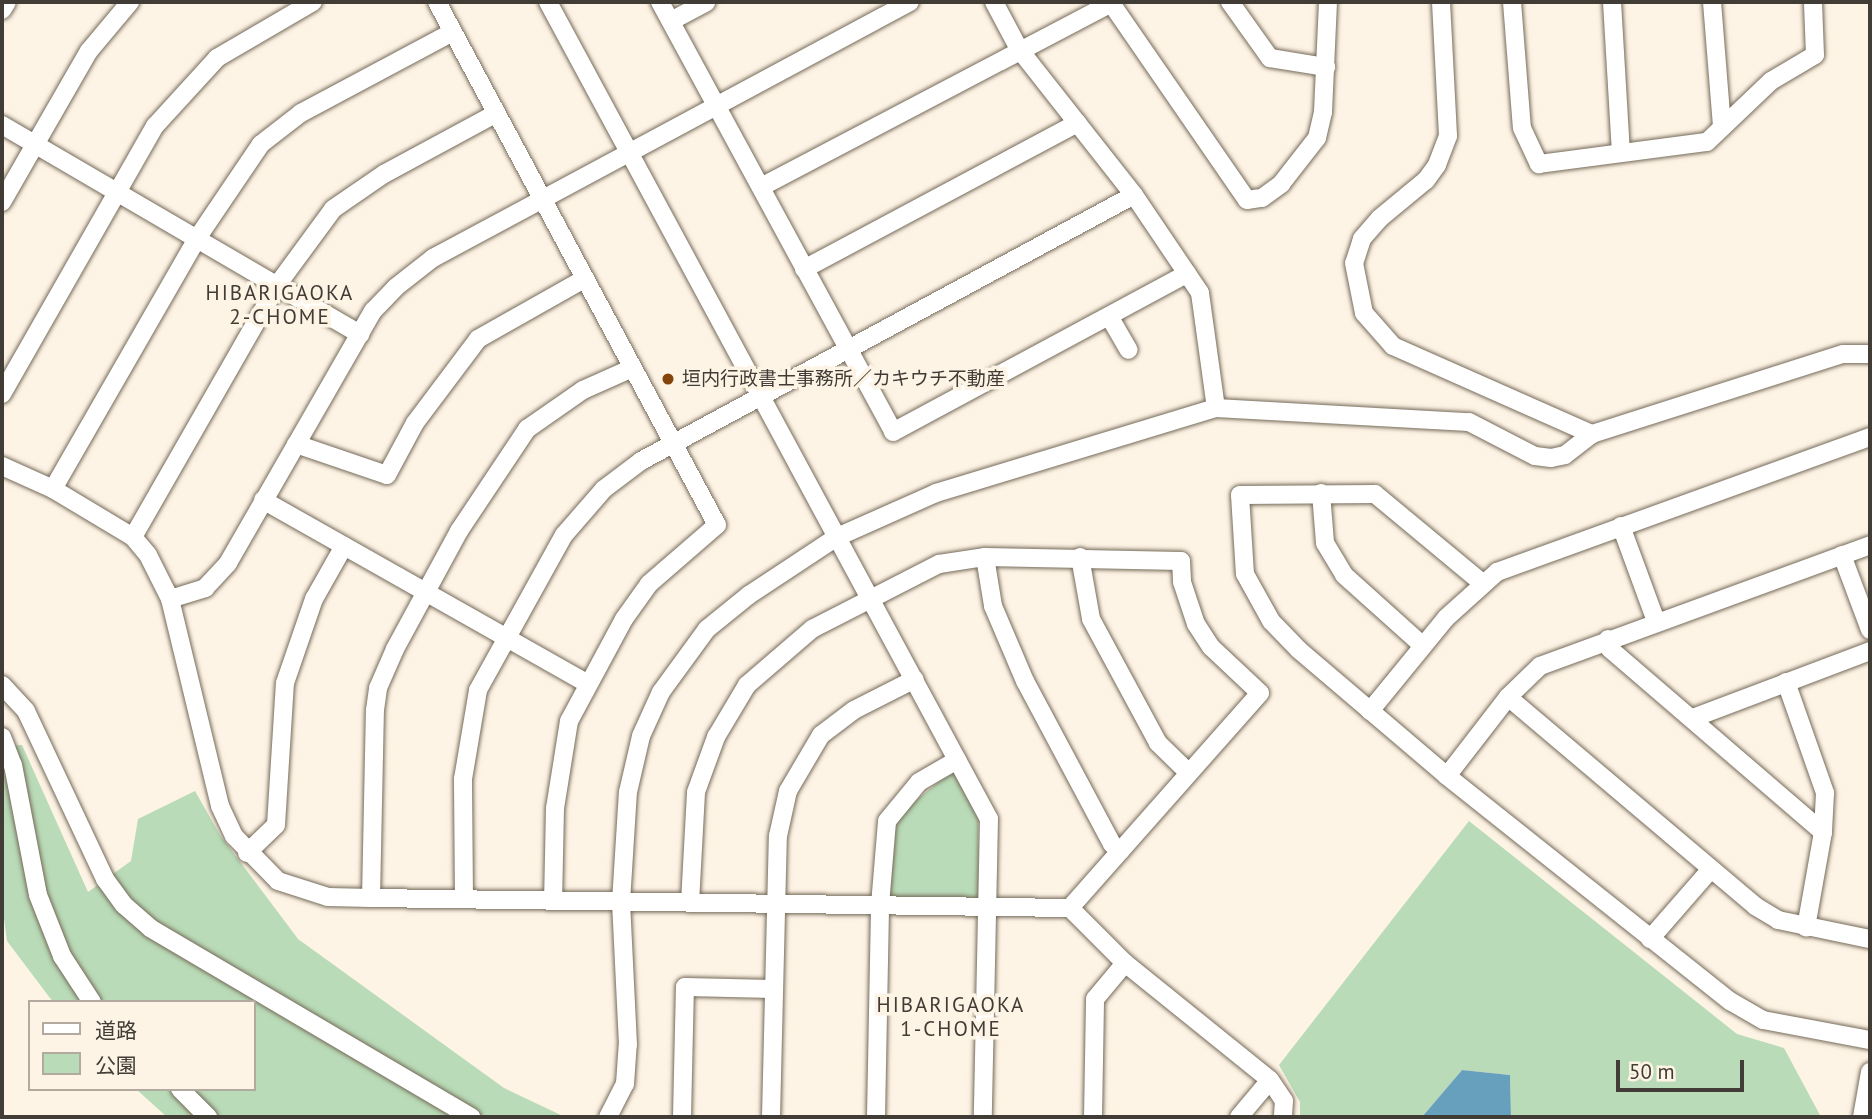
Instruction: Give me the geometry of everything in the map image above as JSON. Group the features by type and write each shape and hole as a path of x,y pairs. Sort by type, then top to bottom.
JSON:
{"street":[{"path":"2,10 6,2"},
{"path":"2,202 89,51 130,2"},
{"path":"2,394 155,126 217,58 313,2"},
{"path":"437,2 631,369 675,443 717,525 649,584 587,683 569,721 559,763 553,901"},
{"path":"548,2 989,819 983,1117"},
{"path":"660,2 893,432 1187,274"},
{"path":"671,21 706,2"},
{"path":"170,599 205,588 217,577 360,334 396,287 433,258 910,2"},
{"path":"994,2 1019,49 1134,195 1200,293 1216,408"},
{"path":"761,187 1112,2 1247,200 1262,198 1281,184 1317,138 1326,66 1328,2"},
{"path":"1230,2 1270,58 1326,66"},
{"path":"1441,2 1448,136 1426,180 1380,218 1362,239 1354,263 1364,313 1393,346 1592,435"},
{"path":"1512,2 1522,128 1539,164 1707,142 1771,81 1815,55 1813,2"},
{"path":"1612,2 1621,153"},
{"path":"1712,2 1723,126"},
{"path":"52,489 198,237 261,144 300,113 453,32"},
{"path":"133,537 278,284 333,209 384,174 497,113"},
{"path":"804,269 1077,123"},
{"path":"2,125 360,334"},
{"path":"464,899 463,779 468,731 478,690 564,535 604,489 675,443 762,400 1134,195"},
{"path":"296,444 387,475 415,423 478,340 584,279"},
{"path":"1109,316 1129,349"},
{"path":"613,1116 625,1084 628,1045 621,902 628,792 640,736 660,692 708,629 749,595 835,538 936,493 1216,408 1469,422 1535,456 1552,458 1565,455 1592,435 1843,354 1870,354"},
{"path":"370,898 371,787 378,688 425,592 498,468 527,429 583,390 631,369"},
{"path":"1370,710 1422,645 1481,582 1528,558 1870,437"},
{"path":"2,466 52,489 133,537 170,599 220,806 247,853 278,881 301,891 370,898 1070,908 1125,963 1270,1080 1284,1101 1283,1117"},
{"path":"1321,493 1325,542 1344,575 1422,645"},
{"path":"1481,582 1423,529 1375,494 1240,495 1245,574 1271,621 1370,710 1447,776 1730,1001 1763,1020 1870,1040"},
{"path":"263,500 587,683"},
{"path":"1621,526 1656,621"},
{"path":"1447,776 1508,697 1540,666 1656,621 1870,545"},
{"path":"247,853 275,825 280,805 285,683 314,599 344,546"},
{"path":"1842,555 1870,630"},
{"path":"985,557 992,606 1025,681 1112,844 1121,851"},
{"path":"690,903 696,792 716,737 740,695 812,629 939,564 985,557 1181,561 1182,582 1196,624 1211,647 1259,693 1070,908"},
{"path":"1080,557 1091,619 1158,743 1188,773"},
{"path":"1608,639 1610,649 1822,832"},
{"path":"1693,718 1870,651"},
{"path":"771,1117 781,813 803,763 821,736 854,710 915,679"},
{"path":"1786,682 1825,793 1822,832 1806,927"},
{"path":"2,685 26,712 105,879 124,905 150,928 471,1117"},
{"path":"1508,697 1755,906 1778,920 1870,939"},
{"path":"2,737 13,765 38,895 62,956 92,1000"},
{"path":"876,1117 880,905 887,821 919,782 957,760"},
{"path":"1650,939 1711,869"},
{"path":"1093,1117 1095,999 1125,963"},
{"path":"682,1117 685,987 774,989"},
{"path":"1862,1117 1870,1072"},
{"path":"1239,1117 1270,1080"},
{"path":"182,1091 208,1117"}],"green space":[{"path":"22,745 88,892 131,861 138,819 195,791 220,835 298,939 504,1088 565,1117 167,1117 138,1091 256,1091 256,1000 51,1000 7,941 2,903 2,746"},
{"path":"949,773 958,774 978,815 979,901 890,900 886,894 892,837 902,812"},
{"path":"1469,821 1737,1034 1784,1048 1821,1117 1511,1117 1510,1075 1462,1070 1422,1117 1300,1117 1300,1102 1279,1065"}],"water":[{"path":"1462,1070 1510,1075 1511,1117 1422,1117"}],"place":[{"name":"垣内行政書士事務所／カキウチ不動産","path":"668,379"}],"district":[{"name":"HIBARIGAOKA 2-CHOME","path":"280,305"},
{"name":"HIBARIGAOKA 1-CHOME","path":"951,1017"}]}
